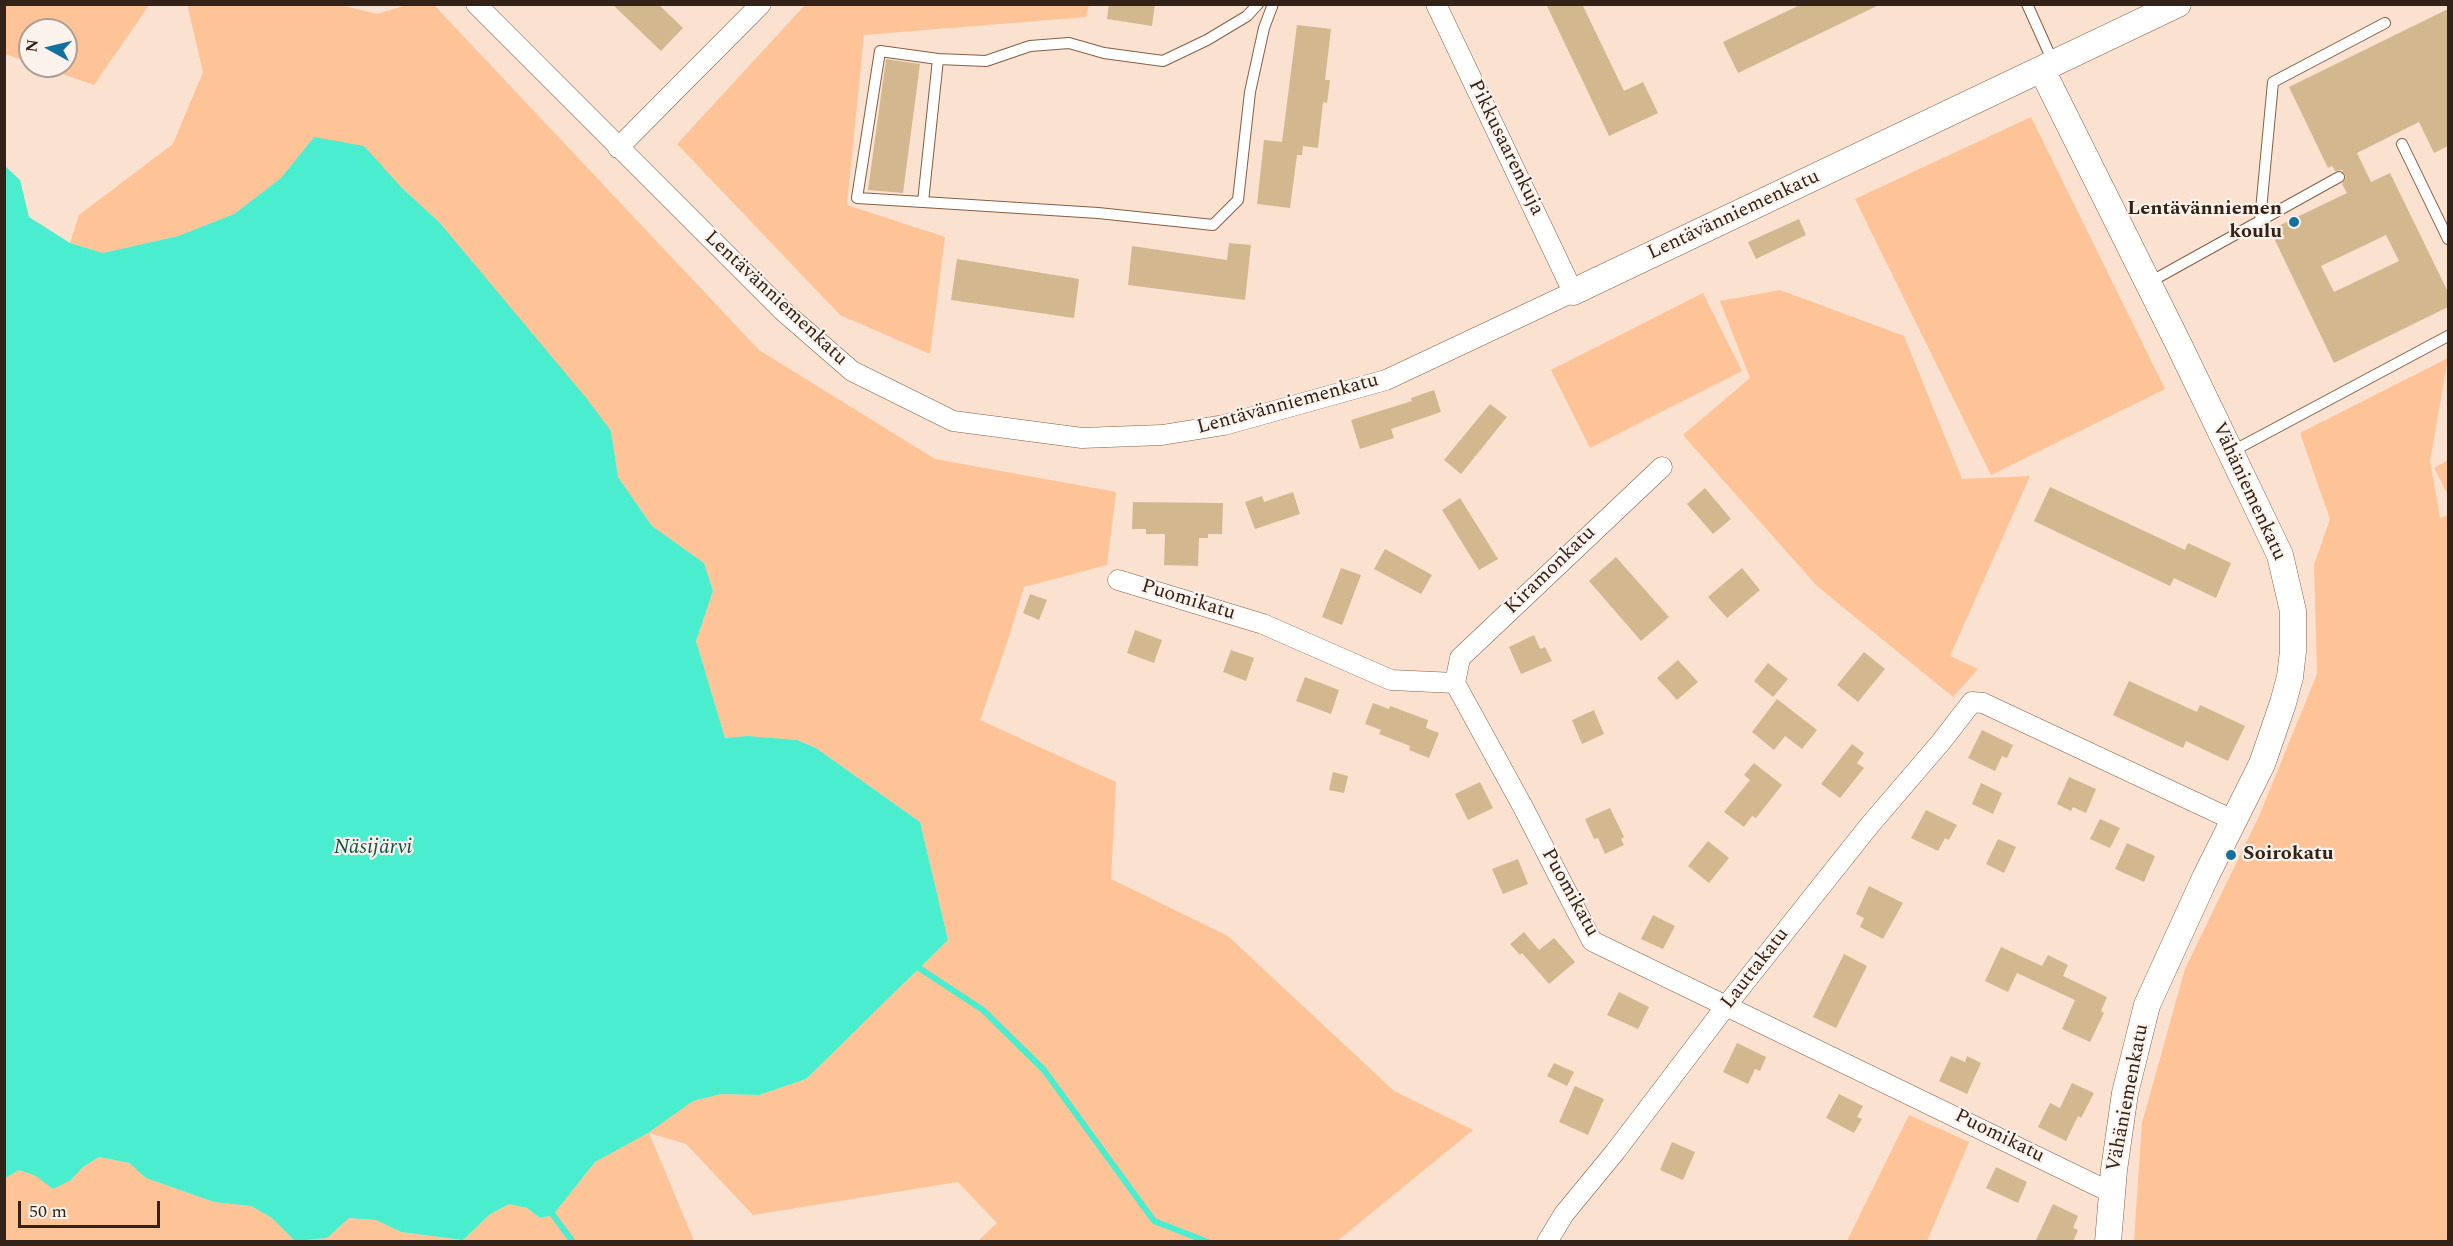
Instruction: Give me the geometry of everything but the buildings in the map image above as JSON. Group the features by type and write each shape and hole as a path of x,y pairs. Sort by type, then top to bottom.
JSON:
{"street":[{"name":"Lentävänniemenkatu","path":"476,4 783,311 852,371 953,421 1082,438 1162,435 1224,425 1386,380 2178,4"},
{"path":"618,148 761,4"},
{"name":"Pikkusaarenkuja","path":"1436,4 1573,292"},
{"name":"Vähäniemenkatu","path":"2048,67 2148,283 2280,555 2294,611 2293,651 2283,703 2262,764 2233,820 2147,1005 2125,1093 2108,1242"},
{"name":"Kiramonkatu","path":"1455,683 1460,658 1662,467"},
{"name":"Puomikatu","path":"1119,580 1263,624 1391,680 1455,683 1523,807 1592,941 2112,1193"},
{"name":"Lauttakatu","path":"1547,1242 1564,1214 1615,1152 1726,1006 1869,826 1972,702 1983,703 2233,820"}],"lane":[{"path":"1258,4 1247,16 1207,40 1163,61 1104,53 1069,43 1030,46 986,61 938,59 880,51 857,198 1098,213 1213,225 1238,200 1250,92 1264,28 1273,4"},
{"path":"2027,4 2048,67"},
{"path":"2260,221 2273,82 2385,23"},
{"path":"923,202 938,59"},
{"path":"2402,144 2448,239"},
{"path":"2148,283 2339,177"},
{"path":"2231,452 2448,336"}],"shaded area":[{"path":"5,4 149,4 94,85 74,78 78,78 78,18 18,18 18,59 5,54"},
{"path":"187,4 341,5 377,14 407,5 434,5 759,350 935,459 1116,492 1107,565 1024,587 980,720 1116,782 1111,879 1228,936 1394,1091 1473,1130 1336,1242 978,1241 997,1223 958,1182 753,1215 686,1144 649,1133 694,1241 295,1241 327,1238 349,1218 376,1220 401,1232 463,1240 489,1215 509,1204 527,1208 540,1218 553,1215 595,1162 648,1133 693,1101 721,1094 759,1095 806,1079 948,940 920,822 816,748 797,740 747,736 725,738 696,641 713,591 704,563 652,526 618,477 611,431 440,223 401,187 314,137 281,178 234,214 178,236 103,253 70,243 79,215 173,144 203,72"},
{"path":"805,5 1089,5 1086,17 864,35 847,205 945,237 930,354 840,315 677,144"},
{"path":"2031,117 2165,389 1991,475 1855,199"},
{"path":"1780,290 1904,336 1962,479 2030,476 1950,656 1978,669 1953,697 1817,586 1683,435 1750,378 1720,301"},
{"path":"1703,293 1742,371 1590,448 1551,370"},
{"path":"2448,358 2430,461 2440,518 2448,515 2448,1241 2134,1241 2142,1123 2185,969 2260,814 2317,674 2314,565 2330,519 2300,433"},
{"path":"2448,460 2448,495 2434,468"},
{"path":"1909,1115 1969,1142 1927,1241 1847,1241"},
{"path":"99,1157 129,1163 146,1178 214,1202 251,1206 272,1218 295,1241 5,1241 4,1178 19,1170 36,1176 71,1180 83,1167"}],"water":[{"name":"Näsijärvi","path":"314,137 364,146 401,187 440,223 587,399 611,431 618,477 652,526 704,563 713,591 696,641 725,738 747,736 797,740 816,748 920,822 948,940 806,1079 759,1095 721,1094 693,1101 648,1133 595,1162 553,1215 540,1218 527,1208 509,1204 489,1215 463,1240 401,1232 376,1220 349,1218 327,1238 295,1241 272,1218 251,1206 214,1202 146,1178 129,1163 99,1157 83,1167 71,1180 53,1189 36,1176 19,1170 5,1178 5,166 20,180 29,217 70,243 103,253 178,236 234,214 281,178"}],"waterway":[{"path":"919,968 983,1010 1044,1070 1154,1221 1208,1242"},
{"path":"553,1215 573,1242"}],"place":[{"name":"Lentävänniemen koulu","path":"2294,222"},
{"name":"Soirokatu","path":"2231,855"}]}
